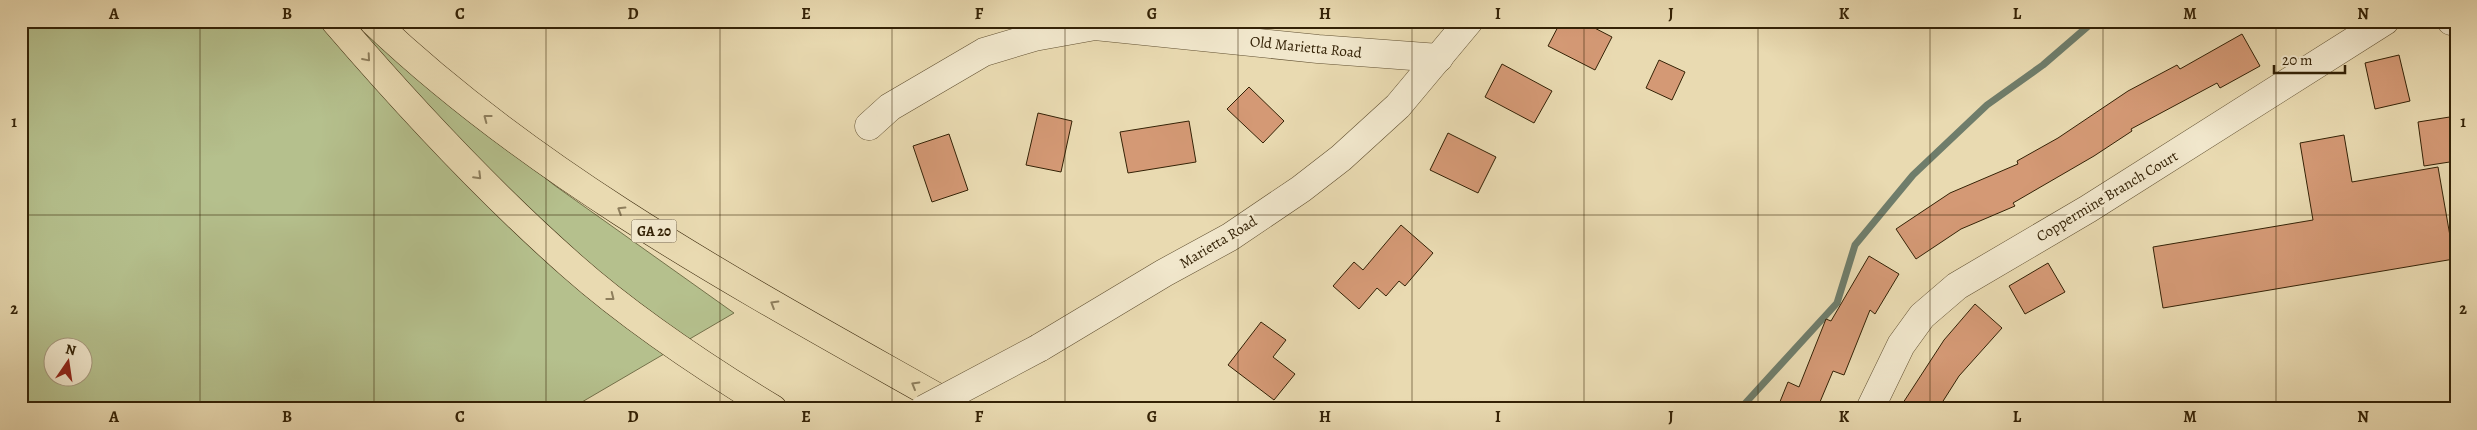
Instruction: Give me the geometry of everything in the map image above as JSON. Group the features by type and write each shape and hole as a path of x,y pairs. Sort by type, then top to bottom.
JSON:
{"highway":[{"path":"335,21 393,88 447,144 573,267 627,310 731,383 773,409"},
{"name":"GA 20","path":"374,21 476,110 602,198 804,322 958,409"}],"street":[{"name":"Marietta Road","path":"924,409 1039,348 1164,273 1230,237 1301,189 1341,158 1398,106 1469,21"},
{"name":"Coppermine Branch Court","path":"1870,409 1901,345 1922,316 1957,286 2088,209 2385,21"},
{"path":"2451,21 2456,22"},
{"name":"Old Marietta Road","path":"869,126 890,107 984,52 1034,37 1095,26 1318,49 1439,58"}],"green space":[{"path":"21,21 351,21 554,185 734,313 570,409 21,409"}],"building":[{"path":"1561,21 1581,21 1612,37 1595,70 1548,46"},
{"path":"2242,34 2260,66 2220,88 2217,83 2131,129 2132,131 2094,156 2013,203 2015,206 1961,229 1916,259 1896,229 1950,193 2018,164 2017,161 2058,138 2128,91 2177,65 2180,69"},
{"path":"2399,55 2410,101 2375,109 2365,63"},
{"path":"1659,60 1685,72 1672,100 1646,88"},
{"path":"1502,64 1552,91 1534,123 1485,97"},
{"path":"1249,87 1284,121 1263,143 1227,109"},
{"path":"1038,113 1072,121 1061,172 1026,165"},
{"path":"2456,116 2456,161 2424,166 2418,122"},
{"path":"1189,121 1196,162 1128,173 1120,132"},
{"path":"1448,133 1496,157 1478,193 1430,170"},
{"path":"949,134 968,190 932,202 913,146"},
{"path":"2344,135 2352,182 2438,167 2454,259 2163,308 2153,247 2313,220 2300,143"},
{"path":"1401,225 1433,253 1405,286 1399,281 1386,296 1377,288 1359,309 1333,286 1354,262 1363,270"},
{"path":"1869,256 1899,274 1875,314 1870,310 1844,375 1833,371 1817,409 1777,409 1788,382 1799,387 1826,319 1831,321"},
{"path":"2048,263 2065,292 2025,314 2009,286"},
{"path":"1975,304 2002,328 1959,376 1938,409 1899,409 1944,340"},
{"path":"1261,322 1286,340 1273,357 1295,374 1274,400 1228,365"}],"waterway":[{"path":"1740,409 1837,303 1855,245 1913,175 1987,105 2043,65 2094,21"}]}
